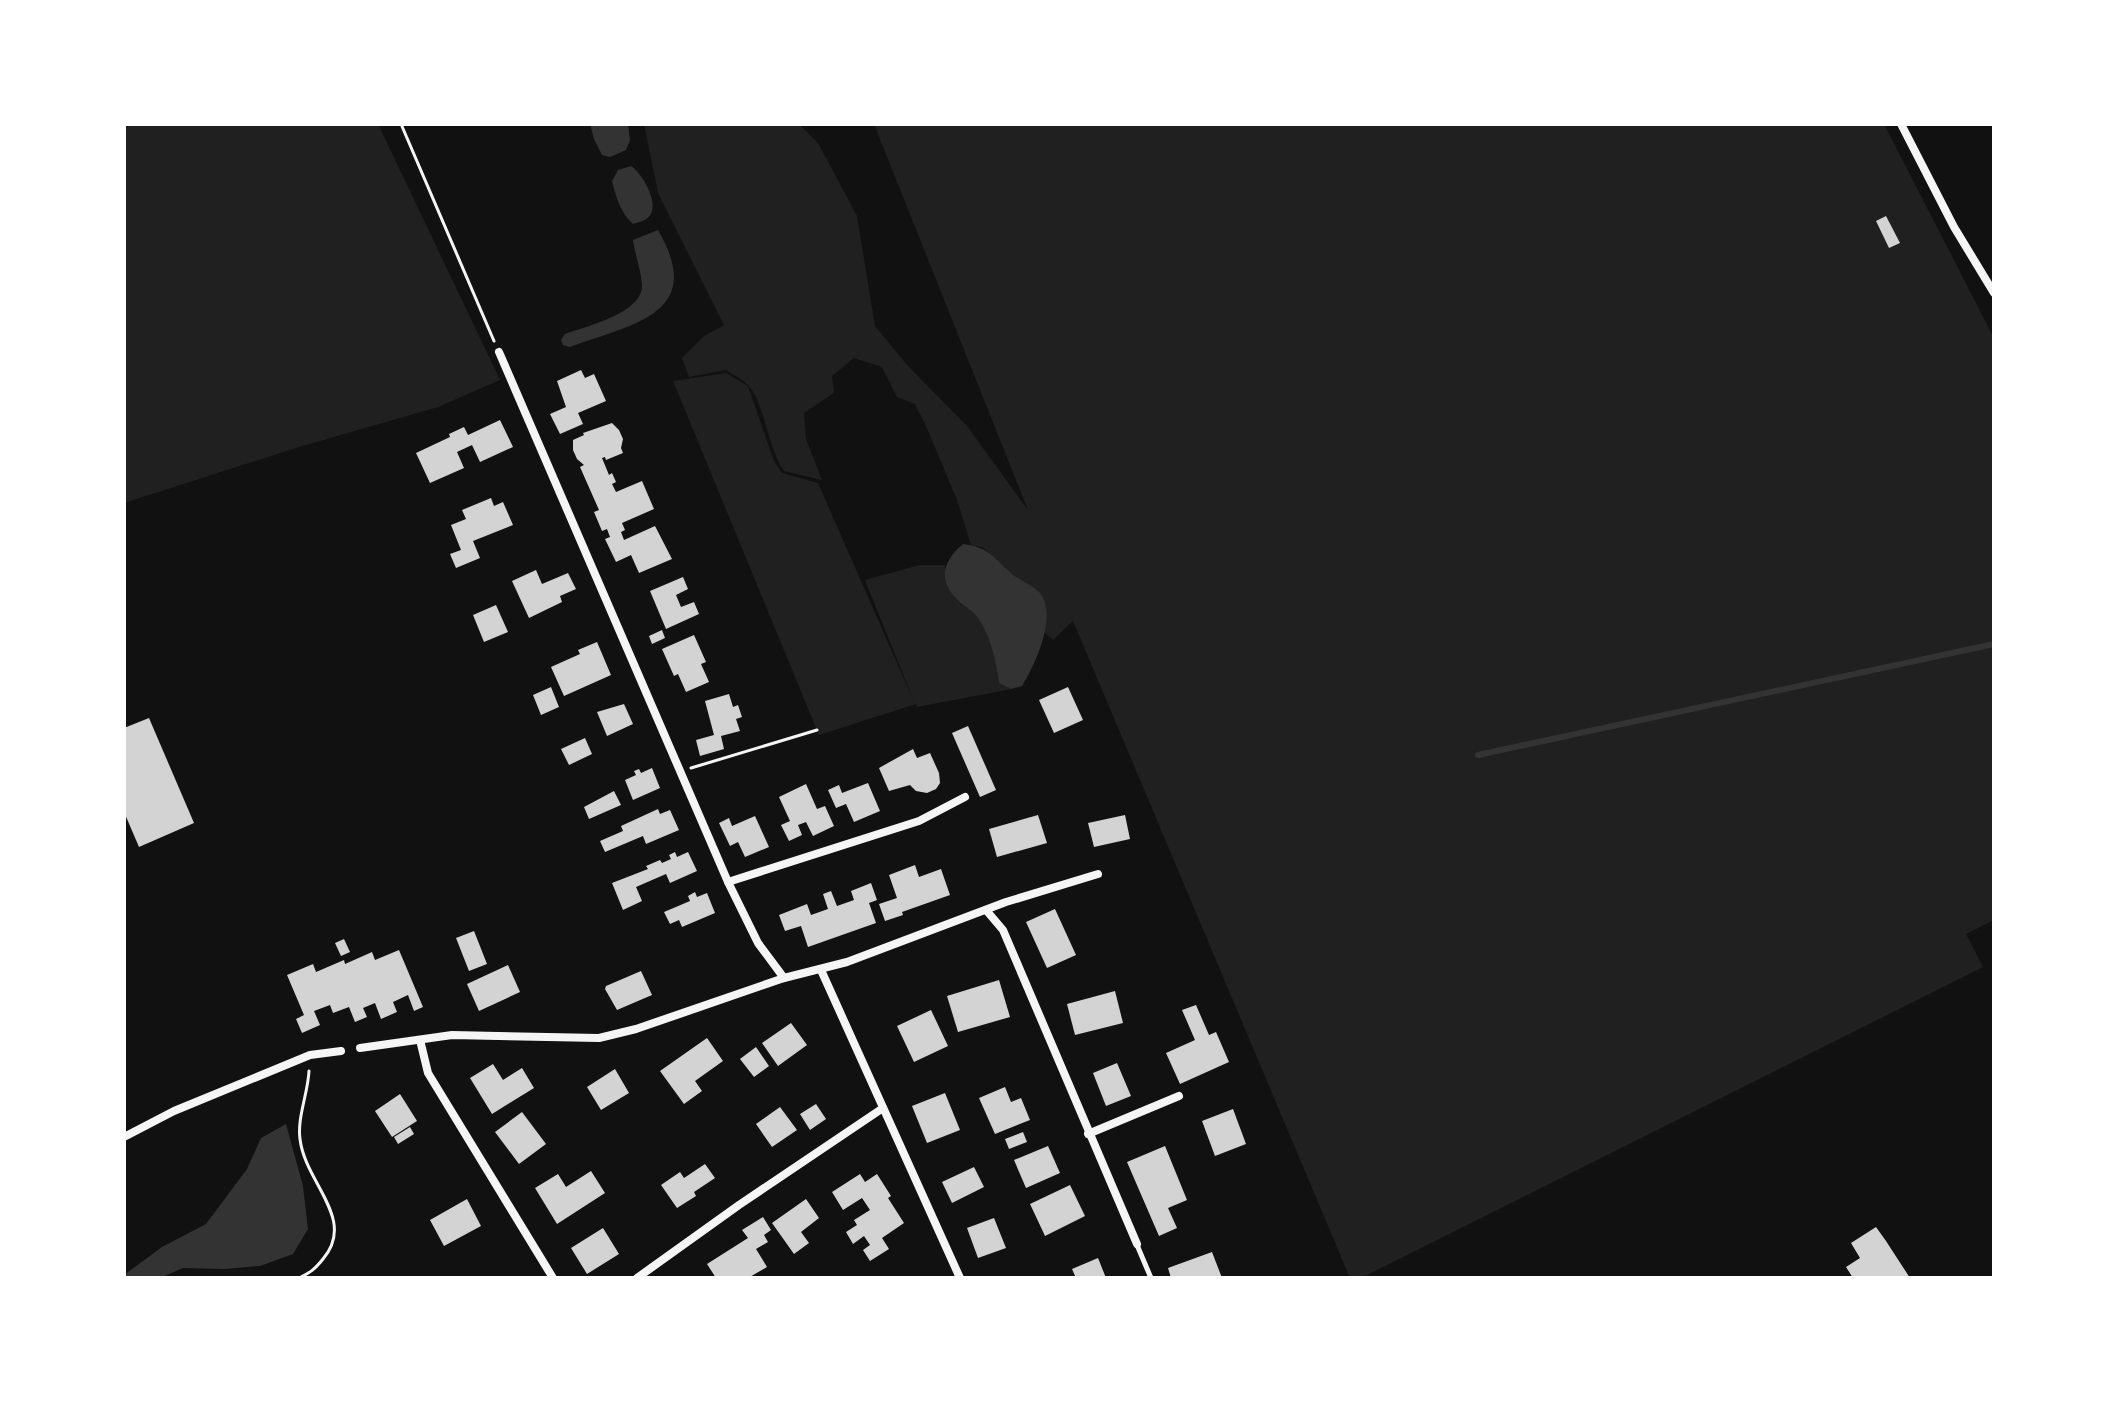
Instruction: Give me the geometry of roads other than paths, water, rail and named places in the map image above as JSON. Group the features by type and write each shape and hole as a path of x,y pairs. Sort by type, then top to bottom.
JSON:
{"street":[{"path":"1901,124 1954,227 1994,293"},
{"path":"499,352 728,882 758,943 784,978"},
{"path":"728,882 919,821 965,797"},
{"path":"360,1048 481,1033 599,1038 636,1029 784,978 821,970 986,910 1098,874"},
{"path":"986,910 1003,930 1137,1244"},
{"path":"821,970 960,1278"},
{"path":"420,1040 428,1073 553,1278"},
{"path":"124,1137 174,1111 310,1055 341,1051"},
{"path":"1088,1134 1179,1096"},
{"path":"637,1278 883,1108"}],"lane":[{"path":"1137,1244 1151,1278"}],"waterway":[{"path":"1478,755 1994,644"}]}
